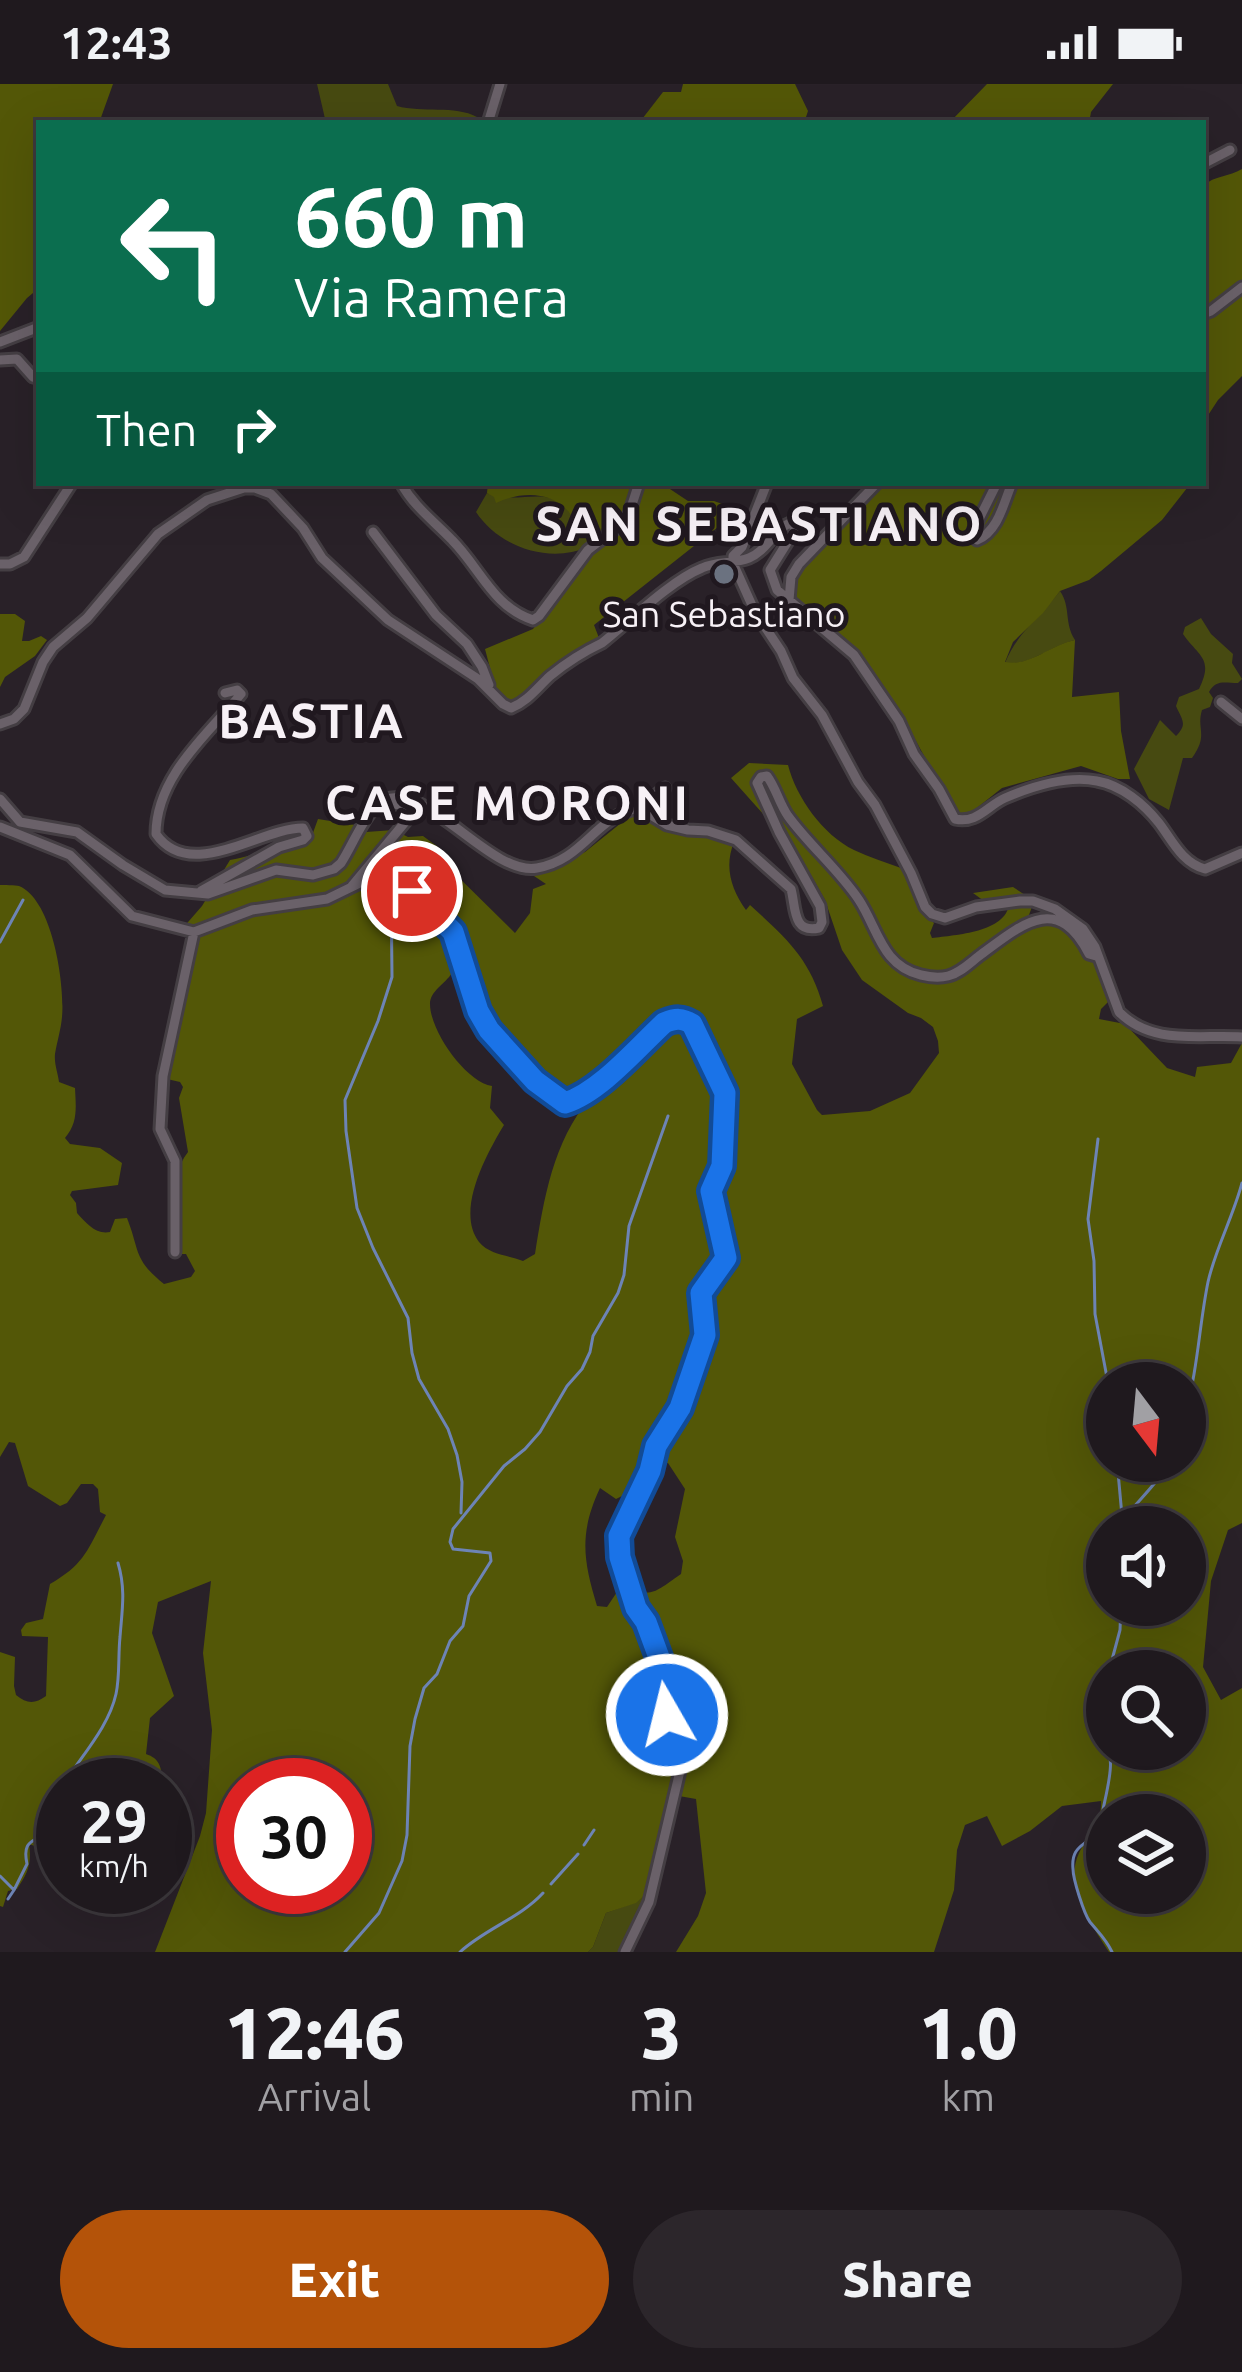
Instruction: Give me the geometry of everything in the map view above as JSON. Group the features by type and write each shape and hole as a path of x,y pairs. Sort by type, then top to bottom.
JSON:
{"street":[{"path":"489,120 500,84"},
{"path":"1206,162 1230,150"},
{"path":"1206,313 1242,287"},
{"path":"0,342 36,328"},
{"path":"0,359 17,359 36,374"},
{"path":"0,564 24,557 70,486"},
{"path":"403,486 495,596 528,620 539,616 589,550 627,520 638,486"},
{"path":"766,486 733,563 754,612 875,805 925,907 945,918 985,905 1033,901 1055,909 1083,929 1095,947 1119,1012 1126,1019 1170,1037 1242,1037"},
{"path":"789,599 790,577 799,564 874,486"},
{"path":"996,486 974,531 977,540 993,528 1011,486"},
{"path":"0,724 24,710 52,647 87,618 158,534 208,500 244,488 271,494 303,528 322,558 388,620 478,679 511,708 689,575 753,556 788,522 794,523 795,530 770,570 772,583 854,655 899,721 955,820 966,822 1000,800 1079,779 1102,782 1126,793 1198,868 1242,853"},
{"path":"373,532 434,612 467,644 490,690"},
{"path":"201,891 307,834 300,827 292,828 196,854 169,849 156,834 180,764 241,694 237,690 225,693"},
{"path":"1221,702 1242,718"},
{"path":"639,808 667,825 736,840 791,889 800,926 819,928 820,906 758,783 766,776 789,818 861,902 879,942 897,965 917,974 948,976 1032,921 1051,917 1070,926 1096,956"},
{"path":"0,799 20,822 77,832 165,890 208,894 276,870 304,876 334,869 375,807 403,796 491,853 527,869 570,857 600,827 639,808 664,788"},
{"path":"352,886 411,815 409,808 383,801"},
{"path":"0,827 70,855 132,916 194,932 252,910 326,899 364,881 383,860 394,857 402,861 412,891 453,932 478,1011 489,1030 535,1081 565,1103 593,1088 664,1023 683,1019 692,1024 725,1093 722,1166 711,1191 726,1258 701,1293 705,1335 680,1408 656,1446 650,1471 619,1536 620,1557 636,1608 660,1660 667,1719 684,1754 649,1902 625,1952"},
{"path":"175,1252 175,1161 160,1130 163,1076 194,932"}],"shaded area":[{"path":"0,84 113,84 100,120 36,120 36,290 0,331"},
{"path":"317,84 388,84 397,106 459,111 478,120 325,120"},
{"path":"683,84 795,84 808,111 805,120 641,120 663,92 681,92"},
{"path":"987,84 1113,84 1090,120 952,120"},
{"path":"1242,169 1242,376 1206,418 1206,184"},
{"path":"488,486 667,486 688,501 725,505 718,527 594,625 599,638 567,656 512,702 496,691 485,649 533,629 609,530 576,524 562,505 542,496 496,503 487,493"},
{"path":"879,486 1189,486 1162,520 1101,571 1060,591 1013,642 1005,662 1023,661 1075,640 1072,697 1119,692 1130,779 1081,766 1002,788 968,815 961,815 865,659 796,597 803,567"},
{"path":"487,493 548,497 568,510 576,524 612,530 573,552 526,549 498,535 476,512"},
{"path":"1060,591 1075,640 1023,662 1005,663 1022,634"},
{"path":"0,614 15,614 25,621 22,641 41,636 47,640 0,687"},
{"path":"1201,618 1233,654 1232,663 1242,679 1218,683 1209,692 1213,698 1210,707 1202,710 1200,743 1192,758 1183,758 1169,810 1149,799 1134,769 1160,720 1176,736 1182,728 1176,706 1179,697 1199,689 1205,671 1203,658 1183,634 1185,627"},
{"path":"749,763 788,765 804,802 832,835 854,850 901,868 934,923 932,938 999,921 1009,904 984,901 973,893 1013,887 1034,901 1029,915 1018,924 1047,919 1069,930 1102,979 1108,1002 1099,1019 1125,1024 1167,1068 1195,1077 1197,1067 1231,1063 1242,1043 1242,1523 1228,1530 1211,1581 1205,1650 1086,1650 1086,1770 1206,1770 1206,1672 1221,1700 1242,1688 1242,1952 1109,1952 1087,1914 1206,1914 1206,1794 1086,1794 1086,1803 1062,1806 1002,1846 987,1816 965,1825 957,1850 954,1890 934,1952 676,1952 706,1893 696,1799 679,1796 657,1883 636,1903 606,1913 588,1952 155,1952 170,1914 192,1914 192,1857 206,1813 212,1730 203,1653 211,1581 158,1602 152,1633 174,1696 150,1718 146,1754 153,1758 36,1758 36,1846 29,1844 26,1873 0,1906 0,1652 15,1657 16,1695 31,1702 46,1696 48,1637 22,1636 21,1630 26,1623 43,1619 50,1584 78,1562 106,1515 100,1512 98,1489 93,1484 81,1484 60,1506 28,1486 15,1443 9,1442 0,1457 0,885 19,886 31,894 54,945 62,1003 56,1065 59,1082 75,1088 74,1121 65,1138 70,1144 100,1148 122,1163 118,1185 72,1191 77,1213 100,1232 110,1232 115,1219 127,1218 142,1261 164,1284 191,1277 195,1271 186,1254 179,1254 174,1229 174,1188 188,1152 179,1098 183,1087 167,1079 198,935 182,929 230,860 310,841 318,819 355,825 366,832 394,830 408,837 423,836 515,933 530,913 533,889 546,884 531,874 585,852 631,815 684,833 731,837 731,878 741,902 746,910 750,905 795,950 823,1006 797,1019 792,1064 817,1110 822,1115 870,1111 910,1093 939,1053 933,1027 862,980 842,950 825,900 799,854 731,778","holes":["452,973 463,977 519,1062 535,1077 564,1098 583,1090 590,1098 559,1152 535,1254 523,1261 488,1250 472,1229 476,1182 504,1125 490,1108 492,1086 461,1065 436,1028 431,999","649,1462 668,1463 685,1489 675,1537 683,1561 681,1574 653,1592 621,1586 607,1607 597,1606 586,1560 593,1504 600,1488 616,1499 634,1490"]},
{"path":"1086,1841 1086,1913 1075,1879"},
{"path":"657,1883 627,1952 588,1952 606,1913 636,1902"}],"waterway":[{"path":"391,881 392,977 345,1100 346,1131 357,1208 408,1318 419,1379 457,1455 461,1513"},
{"path":"0,942 23,900"},
{"path":"345,1952 379,1913 402,1861 410,1746 424,1688 463,1626 469,1596 491,1561 490,1553 453,1549 453,1529 504,1466 540,1432 582,1369 593,1336 618,1293 629,1226 668,1116"},
{"path":"1098,1139 1088,1219 1095,1314 1104,1362"},
{"path":"1196,1362 1208,1282 1242,1183"},
{"path":"1119,1482 1121,1506"},
{"path":"1135,1506 1156,1482"},
{"path":"14,1890 27,1864 28,1845 49,1828 59,1792 112,1707 123,1600 118,1563"},
{"path":"1115,1650 1120,1626"},
{"path":"1110,1770 1099,1826 1075,1852 1073,1869 1088,1918 1112,1952"},
{"path":"584,1845 594,1830"},
{"path":"551,1884 578,1854"},
{"path":"0,1876 14,1890 8,1899"},
{"path":"460,1952 543,1893"}],"place":[{"name":"San Sebastiano","path":"724,574"}],"district":[{"name":"SAN SEBASTIANO","path":"760,524"},
{"name":"BASTIA","path":"312,721"},
{"name":"CASE MORONI","path":"508,803"}],"route":[{"path":"412,891 453,932 478,1011 489,1030 535,1081 565,1103 593,1088 673,1019 683,1019 697,1031 725,1093 722,1166 711,1191 726,1258 701,1293 705,1335 680,1408 656,1446 650,1471 619,1536 620,1557 636,1608 660,1660 667,1715"}]}
